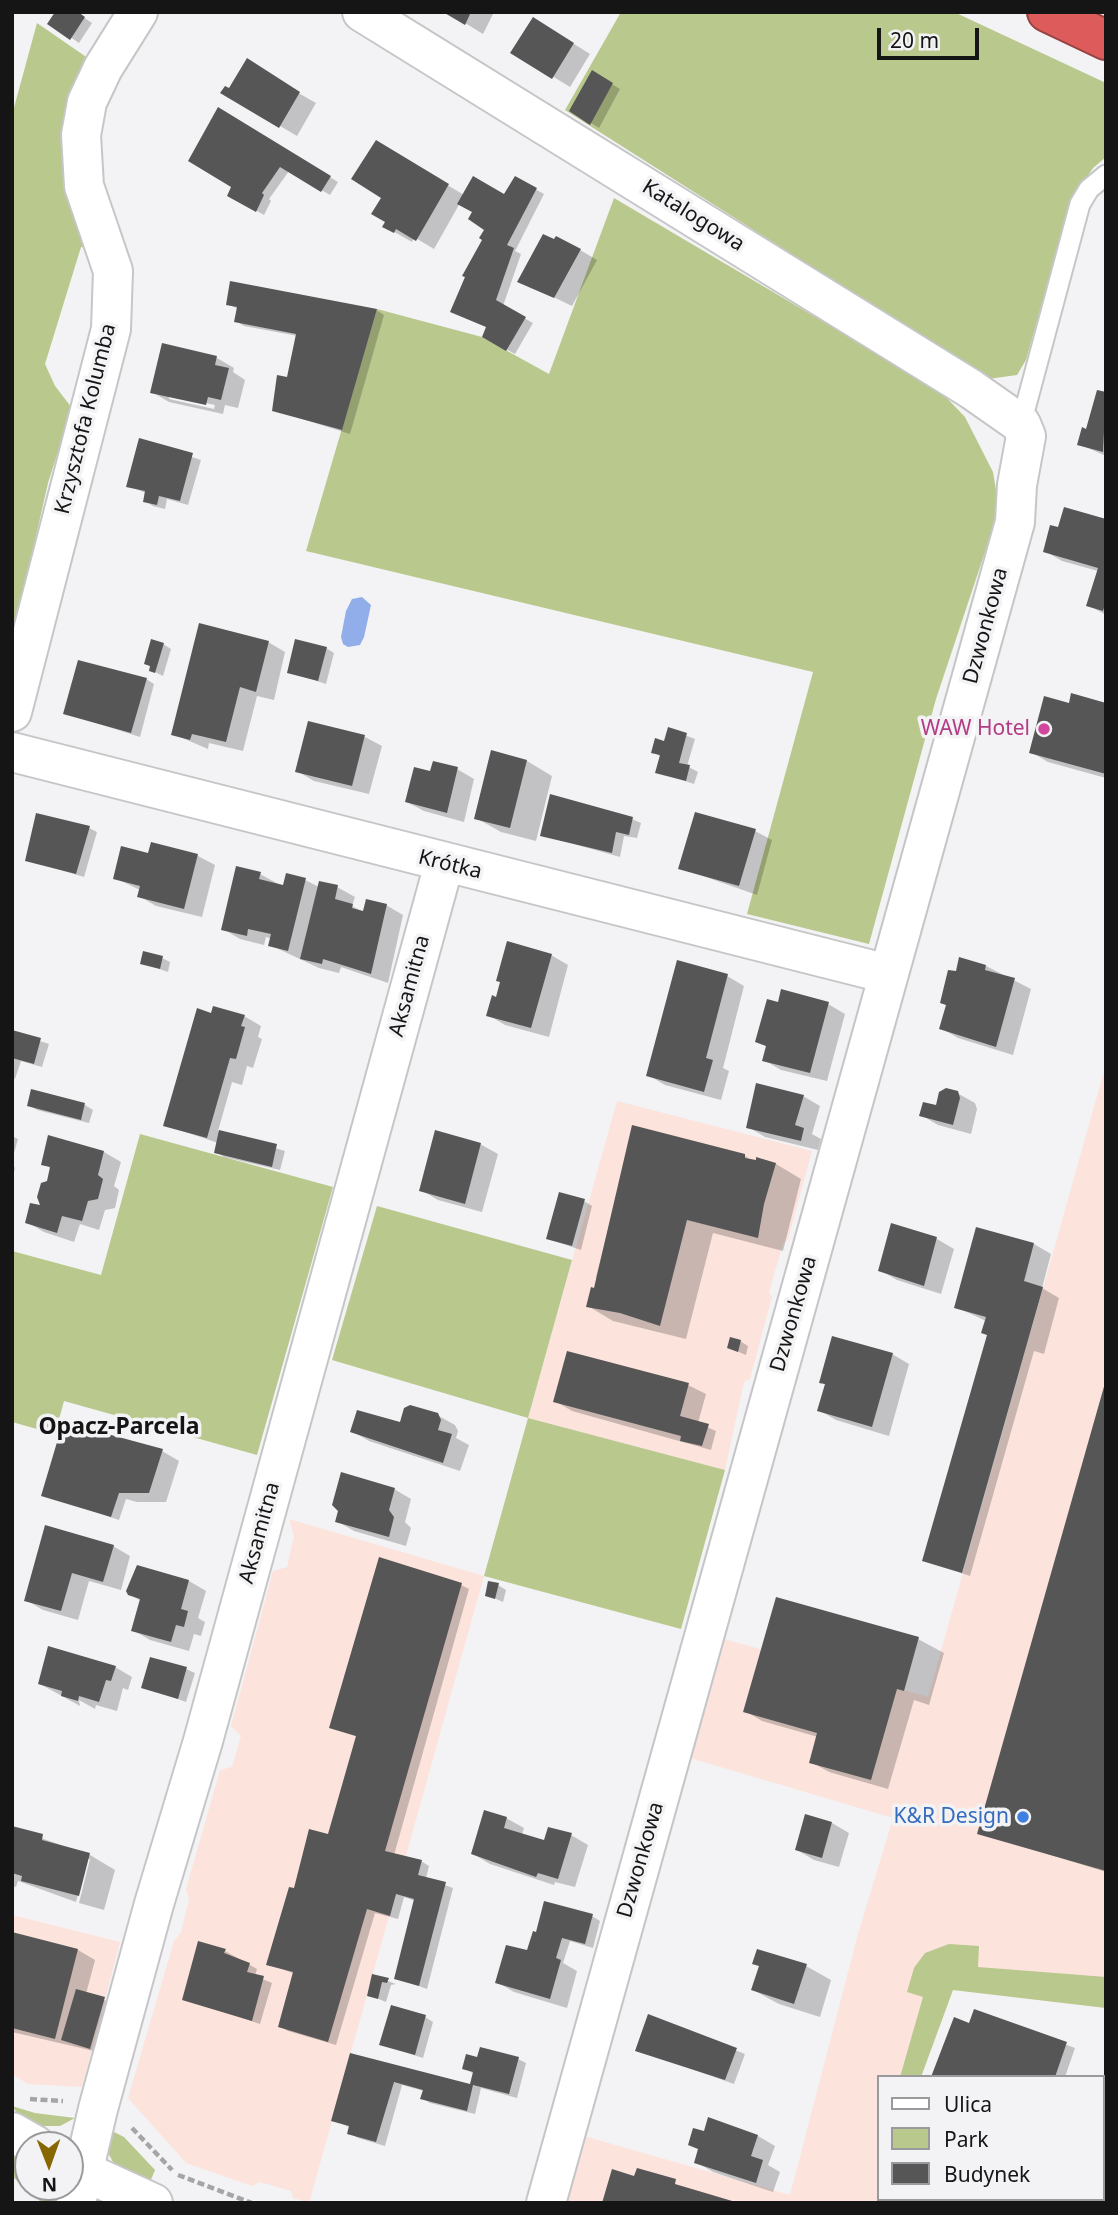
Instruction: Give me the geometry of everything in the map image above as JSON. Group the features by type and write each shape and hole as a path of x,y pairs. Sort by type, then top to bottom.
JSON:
{"highway":[{"path":"1047,12 1106,40"}],"street":[{"name":"Krzysztofa Kolumba","path":"12,712 111,329 113,271 84,186 81,135 87,102 103,68 138,12"},
{"name":"Katalogowa","path":"362,12 912,352 1021,424"},
{"name":"Dzwonkowa","path":"546,2203 1015,522 1017,485 1026,436 1021,424"},
{"name":"Krótka","path":"12,752 444,864 888,974"},
{"name":"Aksamitna","path":"84,2155 203,1741 444,864"},
{"path":"18,2115 27,2131"},
{"path":"84,2182 153,2203"}],"lane":[{"path":"1021,424 1080,204 1089,189 1106,175"}],"path":[{"path":"18,2115 69,2102"},
{"path":"125,2122 180,2176 252,2203"}],"shaded area":[{"path":"1106,1064 1106,2008 953,1990 922,2075 876,2075 878,2203 565,2203 584,2136 790,2195 858,1934 893,1818 690,1758 721,1638 928,1697"},
{"path":"617,1101 812,1151 788,1239 783,1244 769,1292 772,1297 750,1379 744,1382 725,1470 528,1418"},
{"path":"289,1519 484,1576 309,2203 293,2198 291,2191 260,2182 252,2186 186,2163 128,2098 174,1941 181,1932 189,1899 186,1889 220,1770 232,1767 241,1736 231,1726 273,1571 287,1567 294,1536"},
{"path":"12,1915 120,1942 82,2087 28,2084 12,2074"}],"green space":[{"path":"621,12 954,12 1106,83 1106,157 1093,168 1071,201 1026,360 1017,375 988,379 565,110"},
{"path":"37,23 95,63 90,248 81,247 45,364 55,386 72,408 48,483 12,642 12,115"},
{"path":"614,198 939,390 965,417 993,472 998,502 992,531 936,699 869,944 747,914 813,672 306,551 377,309 482,337 549,374"},
{"path":"140,1134 333,1187 257,1455 64,1401 55,1434 12,1422 12,1251 101,1275"},
{"path":"377,1206 572,1260 528,1418 332,1360"},
{"path":"528,1418 725,1470 681,1629 484,1576"},
{"path":"949,1944 979,1946 978,1967 1106,1977 1106,2008 953,1990 922,2075 901,2075 923,1997 907,1992 914,1968 925,1953"},
{"path":"12,2106 35,2113 75,2118 60,2126 38,2126 20,2117"},
{"path":"108,2129 124,2137 155,2170 150,2182 113,2162 106,2149"},
{"path":"12,2156 14,2178 12,2176"}],"water":[{"path":"362,597 371,605 364,637 360,645 348,647 343,644 341,637 346,611 352,599"}],"building":[{"path":"55,12 78,12 85,17 70,40 47,24"},
{"path":"443,12 471,12 465,25"},
{"path":"533,17 574,43 552,79 510,53"},
{"path":"247,58 300,92 279,128 220,93 225,86 229,88"},
{"path":"592,70 613,83 590,125 569,111"},
{"path":"218,107 331,176 321,192 280,167 262,193 264,195 256,212 227,196 231,187 188,161"},
{"path":"376,140 449,184 416,241 396,229 394,233 382,227 385,222 371,214 381,198 351,179"},
{"path":"473,176 504,194 515,176 537,188 507,245 514,248 496,300 526,317 506,351 482,337 486,327 450,312 465,277 462,276 482,240 479,238 484,230 468,219 472,212 457,204"},
{"path":"543,234 554,239 556,236 581,249 554,298 517,282"},
{"path":"230,281 377,309 342,430 272,411 277,375 287,377 296,334 234,322 237,307 226,305"},
{"path":"162,343 217,356 215,365 229,368 221,400 208,397 206,405 150,393"},
{"path":"1097,390 1106,392 1103,452 1077,445 1082,427 1086,429"},
{"path":"139,438 193,453 180,501 159,496 157,505 143,502 145,491 126,487"},
{"path":"1064,507 1106,519 1106,601 1103,611 1086,606 1098,568 1043,552 1050,525 1058,527"},
{"path":"199,623 269,641 256,692 240,687 226,742 192,734 190,740 171,735"},
{"path":"151,639 164,643 155,673 149,671 150,666 144,664"},
{"path":"295,639 327,647 318,681 287,673"},
{"path":"78,660 147,678 131,733 63,714"},
{"path":"1071,693 1106,703 1106,774 1029,753 1044,696 1069,703"},
{"path":"308,721 365,735 352,786 295,772"},
{"path":"668,727 687,733 679,763 690,765 686,781 655,773 660,755 651,753 655,738 664,741"},
{"path":"491,750 527,760 510,828 474,819"},
{"path":"433,761 458,767 447,813 405,802 414,767 430,771"},
{"path":"550,794 633,817 629,835 616,832 612,853 540,836"},
{"path":"695,812 756,829 739,886 678,869"},
{"path":"36,813 90,826 76,874 25,861"},
{"path":"151,842 198,854 184,909 137,897 140,886 113,879 121,846 148,853"},
{"path":"236,866 261,872 259,879 283,885 286,873 306,878 288,951 268,946 271,934 248,929 247,936 221,930"},
{"path":"319,881 338,885 335,899 353,904 352,908 363,911 366,899 387,904 371,974 323,959 322,964 300,959"},
{"path":"507,941 552,954 531,1028 486,1016 492,995 496,997 500,982 496,981"},
{"path":"143,951 163,956 160,969 140,964"},
{"path":"959,957 986,965 985,970 1015,978 996,1047 939,1029 946,1005 940,1003 948,970 956,971"},
{"path":"677,960 728,974 706,1058 713,1060 704,1092 646,1076"},
{"path":"781,989 829,1002 810,1073 762,1061 766,1046 755,1042 767,999 778,1002"},
{"path":"213,1006 245,1015 241,1026 245,1027 236,1059 230,1058 207,1138 163,1126 197,1008 211,1013"},
{"path":"12,1030 41,1038 34,1064 12,1058"},
{"path":"756,1083 804,1095 795,1125 804,1128 801,1141 746,1128"},
{"path":"946,1088 958,1091 960,1098 953,1125 919,1116 923,1102 936,1105 939,1092"},
{"path":"31,1089 85,1103 81,1120 27,1106"},
{"path":"632,1125 745,1154 745,1158 756,1160 756,1157 776,1163 764,1204 758,1238 687,1220 660,1326 620,1313 586,1307 591,1287 594,1288"},
{"path":"219,1130 277,1144 272,1167 214,1153"},
{"path":"435,1130 481,1143 465,1204 419,1191"},
{"path":"48,1135 104,1151 98,1175 103,1179 98,1199 88,1201 82,1221 62,1216 57,1233 25,1223 30,1203 40,1205 37,1197 41,1183 47,1181 50,1167 41,1165"},
{"path":"559,1192 585,1199 572,1246 546,1239"},
{"path":"891,1223 937,1237 924,1286 878,1271"},
{"path":"976,1227 1034,1243 1024,1281 1043,1287 962,1573 922,1561 987,1335 981,1333 986,1317 954,1308"},
{"path":"832,1336 893,1353 872,1427 817,1411 825,1384 819,1383"},
{"path":"730,1337 741,1340 738,1352 727,1348"},
{"path":"567,1351 689,1383 680,1416 709,1424 702,1446 680,1441 681,1436 553,1402"},
{"path":"1106,1383 1106,1871 977,1834"},
{"path":"410,1405 438,1413 441,1420 438,1430 452,1434 443,1463 350,1432 357,1410 400,1422 404,1408"},
{"path":"63,1422 163,1449 149,1493 119,1493 111,1517 41,1496"},
{"path":"341,1472 395,1488 389,1510 394,1517 389,1537 335,1522 338,1511 332,1505"},
{"path":"45,1525 114,1545 103,1582 72,1573 61,1611 24,1601"},
{"path":"379,1557 462,1583 385,1851 422,1860 418,1875 446,1882 419,1986 394,1979 414,1899 396,1894 390,1916 367,1909 328,2042 278,2027 293,1972 266,1965 289,1887 294,1888 309,1829 328,1834 356,1736 329,1728"},
{"path":"137,1565 189,1580 181,1609 188,1611 184,1627 176,1625 171,1642 131,1631 140,1599 128,1595 126,1591"},
{"path":"488,1581 499,1583 495,1599 485,1596"},
{"path":"776,1597 919,1637 904,1691 897,1689 871,1780 809,1763 817,1733 743,1712"},
{"path":"48,1646 116,1666 111,1681 106,1680 99,1702 79,1696 78,1701 61,1696 62,1691 38,1684"},
{"path":"150,1657 187,1667 178,1699 141,1688"},
{"path":"484,1810 507,1817 504,1828 544,1840 548,1827 572,1833 558,1879 538,1873 536,1877 471,1854"},
{"path":"805,1814 832,1822 822,1858 795,1850"},
{"path":"12,1826 43,1834 42,1840 90,1853 79,1896 21,1881 22,1876 12,1873"},
{"path":"544,1901 593,1914 585,1944 562,1938 556,1958 561,1960 550,1999 495,1983 506,1945 527,1950 533,1931 536,1932"},
{"path":"12,1932 78,1949 55,2039 12,2028"},
{"path":"198,1941 226,1949 224,1953 250,1963 247,1972 264,1976 252,2021 182,2000"},
{"path":"757,1949 807,1964 794,2004 751,1990 759,1966 752,1964"},
{"path":"372,1974 389,1978 387,1983 382,1982 378,1999 367,1996"},
{"path":"76,1989 105,1997 90,2049 61,2040"},
{"path":"391,2005 426,2015 415,2055 379,2045"},
{"path":"974,2009 1067,2042 1056,2075 932,2075 954,2017 969,2023"},
{"path":"648,2014 737,2048 725,2080 635,2051"},
{"path":"480,2047 519,2057 509,2094 473,2085 467,2111 420,2099 423,2090 394,2082 376,2142 347,2134 349,2126 331,2121 350,2053 470,2084 473,2072 462,2069 466,2054 477,2057"},
{"path":"708,2117 758,2135 751,2156 763,2160 756,2183 694,2163 698,2149 688,2145 693,2128 704,2131"},
{"path":"637,2168 676,2179 675,2184 739,2203 602,2203 612,2169 634,2176"}],"place":[{"name":"WAW Hotel","path":"1044,729"},
{"name":"K&R Design","path":"1023,1817"}],"district":[{"name":"Opacz-Parcela","path":"119,1427"}]}
